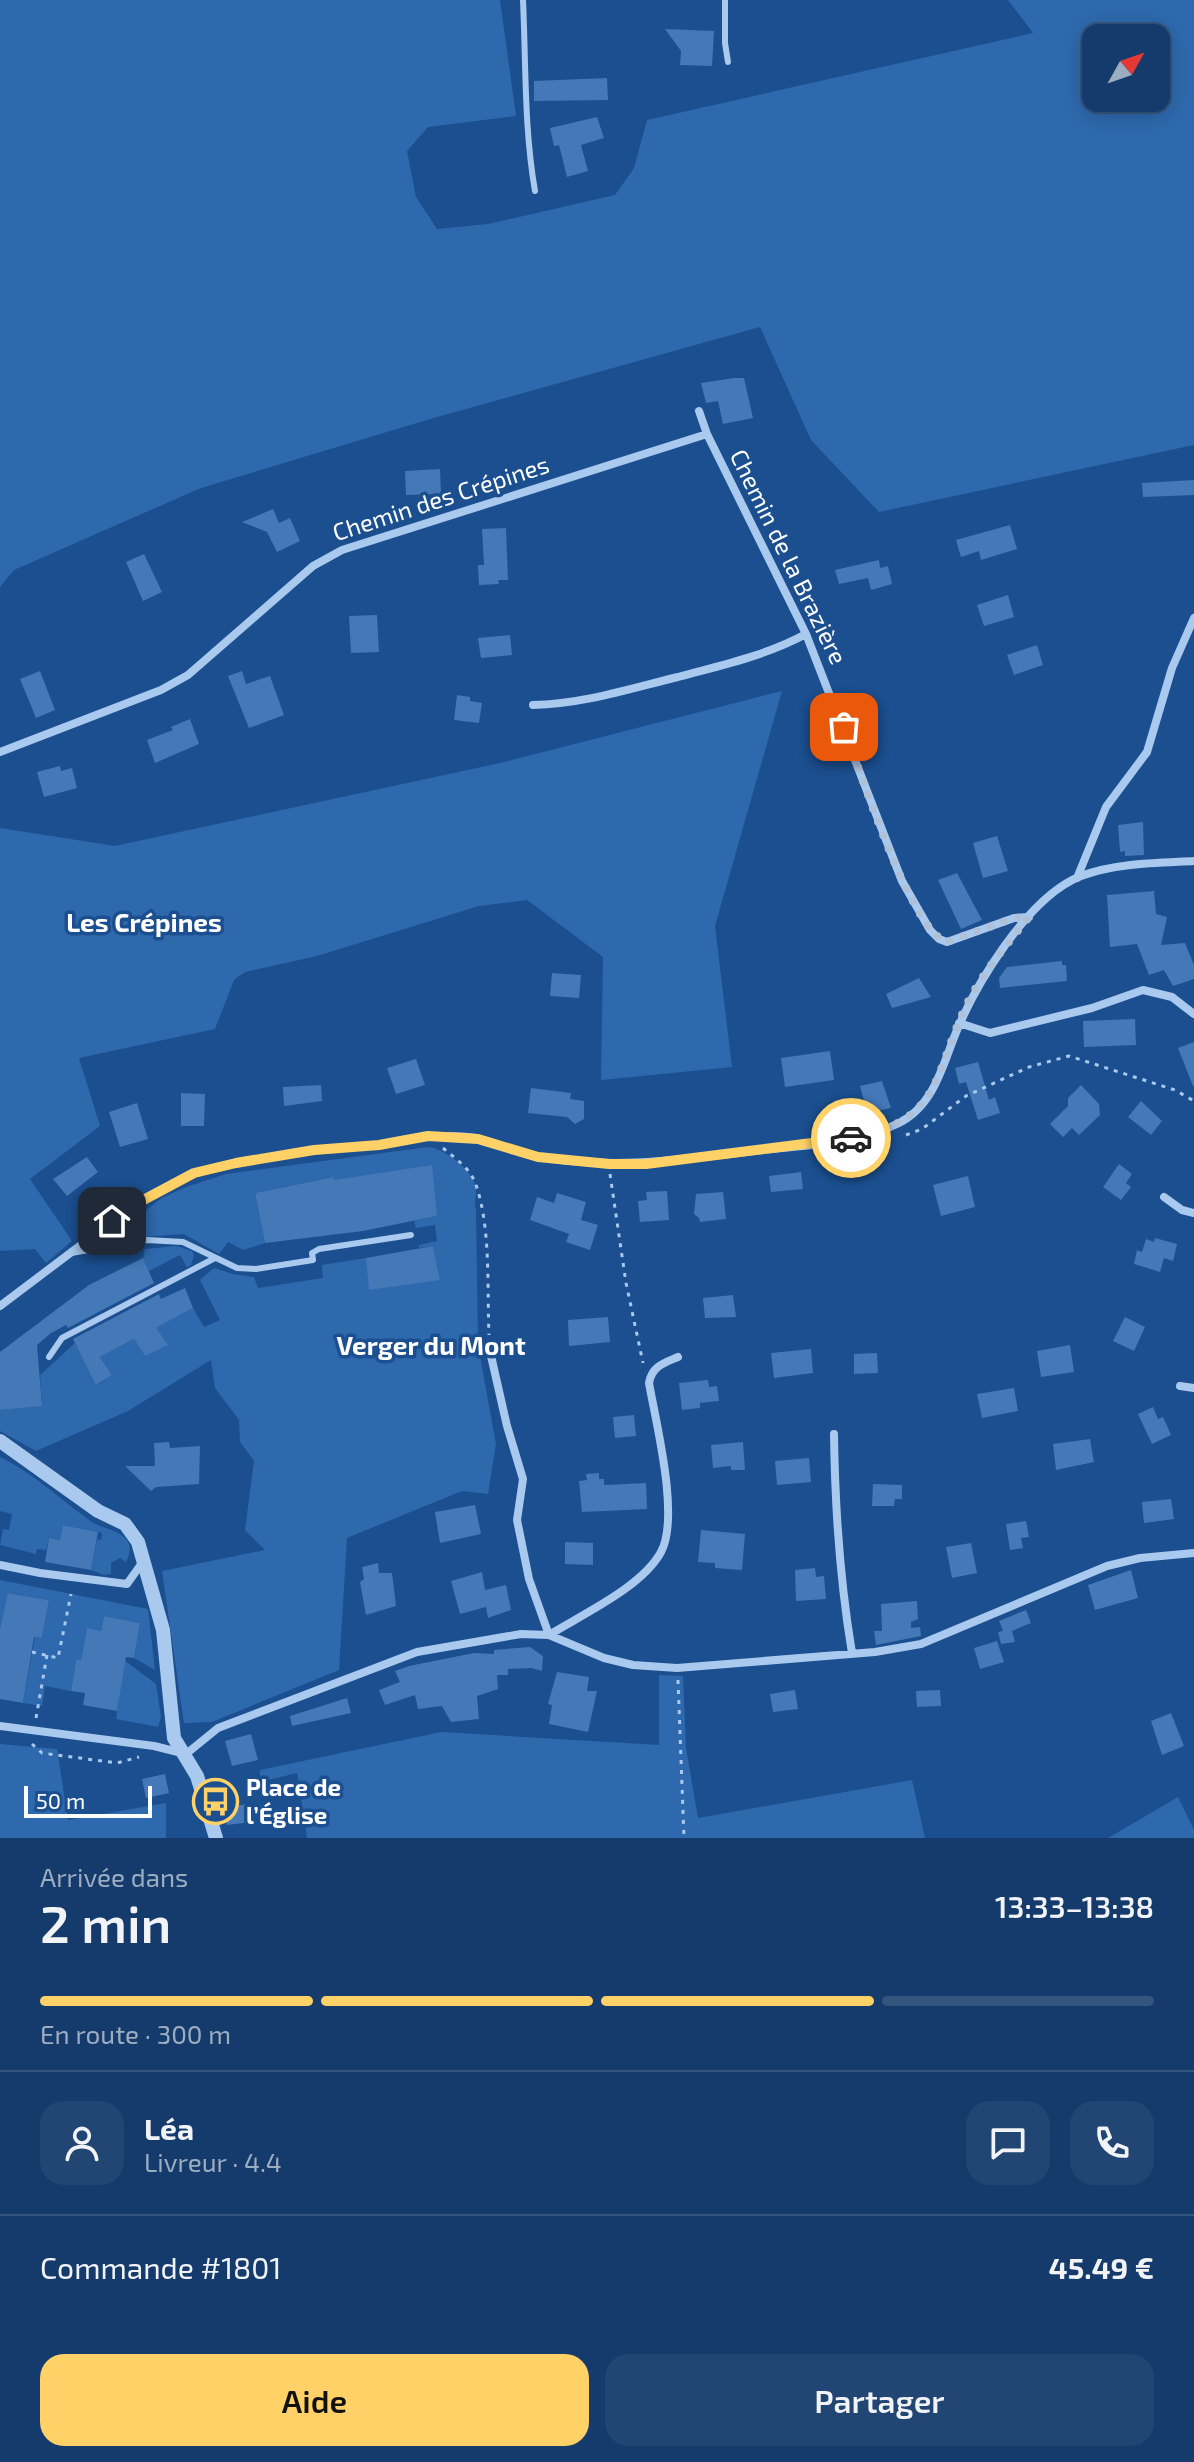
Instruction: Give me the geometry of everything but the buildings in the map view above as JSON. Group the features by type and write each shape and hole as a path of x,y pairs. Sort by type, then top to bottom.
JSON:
{"street":[{"name":"Chemin de la Brazière","path":"699,411 707,434 806,634 902,881 930,930 947,942 1014,918 1029,917"},
{"name":"Chemin des Crépines","path":"0,752 161,690 188,675 313,566 342,550 707,434"},
{"path":"1077,878 1106,807 1147,752 1172,668 1194,618"},
{"path":"533,705 559,705 613,695 765,653 806,634"},
{"path":"0,1306 134,1205 194,1173 236,1163 428,1136 478,1139 538,1157 646,1164 825,1143 862,1136 895,1125 914,1115 929,1097 959,1023 987,970 1053,892 1077,878 1100,870 1194,861"},
{"path":"959,1023 990,1033 1092,1008 1143,990 1172,997 1194,1014"},
{"path":"1164,1197 1182,1210 1194,1213"},
{"path":"489,1347 523,1479 517,1520 529,1579 549,1635"},
{"path":"549,1635 630,1585 661,1552 668,1533 669,1510 649,1383 651,1372 657,1366 678,1357"},
{"path":"1180,1386 1194,1388"},
{"path":"834,1434 835,1500 843,1602 852,1653"},
{"path":"0,1441 98,1511 125,1524 138,1542 163,1630 174,1738 197,1776 216,1838"},
{"path":"186,1754 218,1728 417,1652 521,1634 549,1635 604,1658 633,1665 677,1668 852,1653 921,1644 1107,1566 1140,1558 1194,1553"},
{"path":"0,1565 127,1584 142,1563"},
{"path":"0,1726 154,1746 186,1754"}],"lane":[{"path":"523,0 526,125 535,191"},
{"path":"725,0 728,62"},
{"path":"68,1254 147,1240 183,1242 237,1268 256,1269 313,1260 312,1253 319,1249 411,1235"},
{"path":"49,1357 62,1338 184,1277 215,1258"}],"path":[{"path":"895,1139 922,1129 966,1096 1029,1067 1069,1056 1175,1090 1194,1101"},
{"path":"428,1136 463,1165 476,1183 484,1226 489,1347"},
{"path":"609,1164 641,1361 651,1372"},
{"path":"32,1652 58,1658 71,1594"},
{"path":"47,1655 32,1744 42,1753 117,1763 142,1756"},
{"path":"677,1668 684,1838"}],"shaded area":[{"path":"0,0 500,0 516,116 428,127 407,151 416,197 437,229 488,224 615,195 634,168 647,120 1033,33 1008,0 1194,0 1194,445 879,512 811,440 760,327 437,417 201,488 14,570 0,587"},
{"path":"782,691 715,926 732,1067 601,1080 603,957 527,900 479,906 317,956 245,972 234,980 215,1029 79,1058 100,1126 30,1179 72,1241 46,1263 35,1249 0,1251 0,828 115,846 500,763"},
{"path":"428,1147 455,1160 472,1178 476,1188 478,1345 496,1444 488,1494 462,1491 347,1538 339,1670 212,1722 184,1723 162,1571 265,1550 245,1530 254,1461 240,1442 239,1420 215,1388 211,1360 128,1411 36,1451 0,1431 0,1410 42,1405 40,1375 75,1343 97,1385 112,1375 100,1357 134,1339 145,1356 156,1328 193,1308 204,1327 220,1320 200,1280 214,1268 254,1277 258,1288 323,1278 322,1265 366,1258 440,1280 433,1246 419,1248 419,1245 437,1241 435,1225 416,1228 414,1221 437,1216 332,1177 255,1193 265,1243 243,1250 228,1242 219,1254 184,1234 114,1239 111,1236 162,1198 226,1174"},
{"path":"176,1246 192,1251 191,1265 187,1267 180,1255 149,1271 143,1258 145,1249"},
{"path":"0,1457 36,1479 92,1522 123,1536 130,1547 126,1562 120,1558 111,1563 111,1574 91,1570 97,1539 101,1540 102,1533 64,1525 60,1540 49,1538 46,1550 37,1549 36,1554 0,1545 3,1529 9,1530 12,1514 0,1511"},
{"path":"0,1580 148,1609 155,1670 134,1658 140,1623 104,1616 101,1631 87,1629 81,1660 76,1660 71,1691 45,1686 42,1706 23,1703 35,1637 42,1638 49,1600 9,1593 0,1629"},
{"path":"124,1660 156,1684 161,1717 158,1727 116,1719"},
{"path":"659,1675 683,1676 686,1748 698,1818 912,1780 925,1838 307,1838 297,1773 260,1782 260,1770 441,1732 659,1745"},
{"path":"0,1744 57,1749 68,1820 166,1803 166,1838 0,1838"},
{"path":"1178,1797 1194,1830 1194,1838 1108,1838"}],"way so far":[{"path":"844,727 902,881 930,930 947,942 1014,918 1029,917 987,970 965,1008 929,1097 914,1115 895,1125 851,1138"}],"place":[{"name":"Place de l’Église","path":"215,1802"}],"district":[{"name":"Les Crépines","path":"144,923"},
{"name":"Verger du Mont","path":"431,1346"}],"route":[{"path":"112,1221 134,1205 194,1173 314,1150 379,1145 428,1136 460,1136 538,1157 609,1164 646,1164 851,1138"}]}
